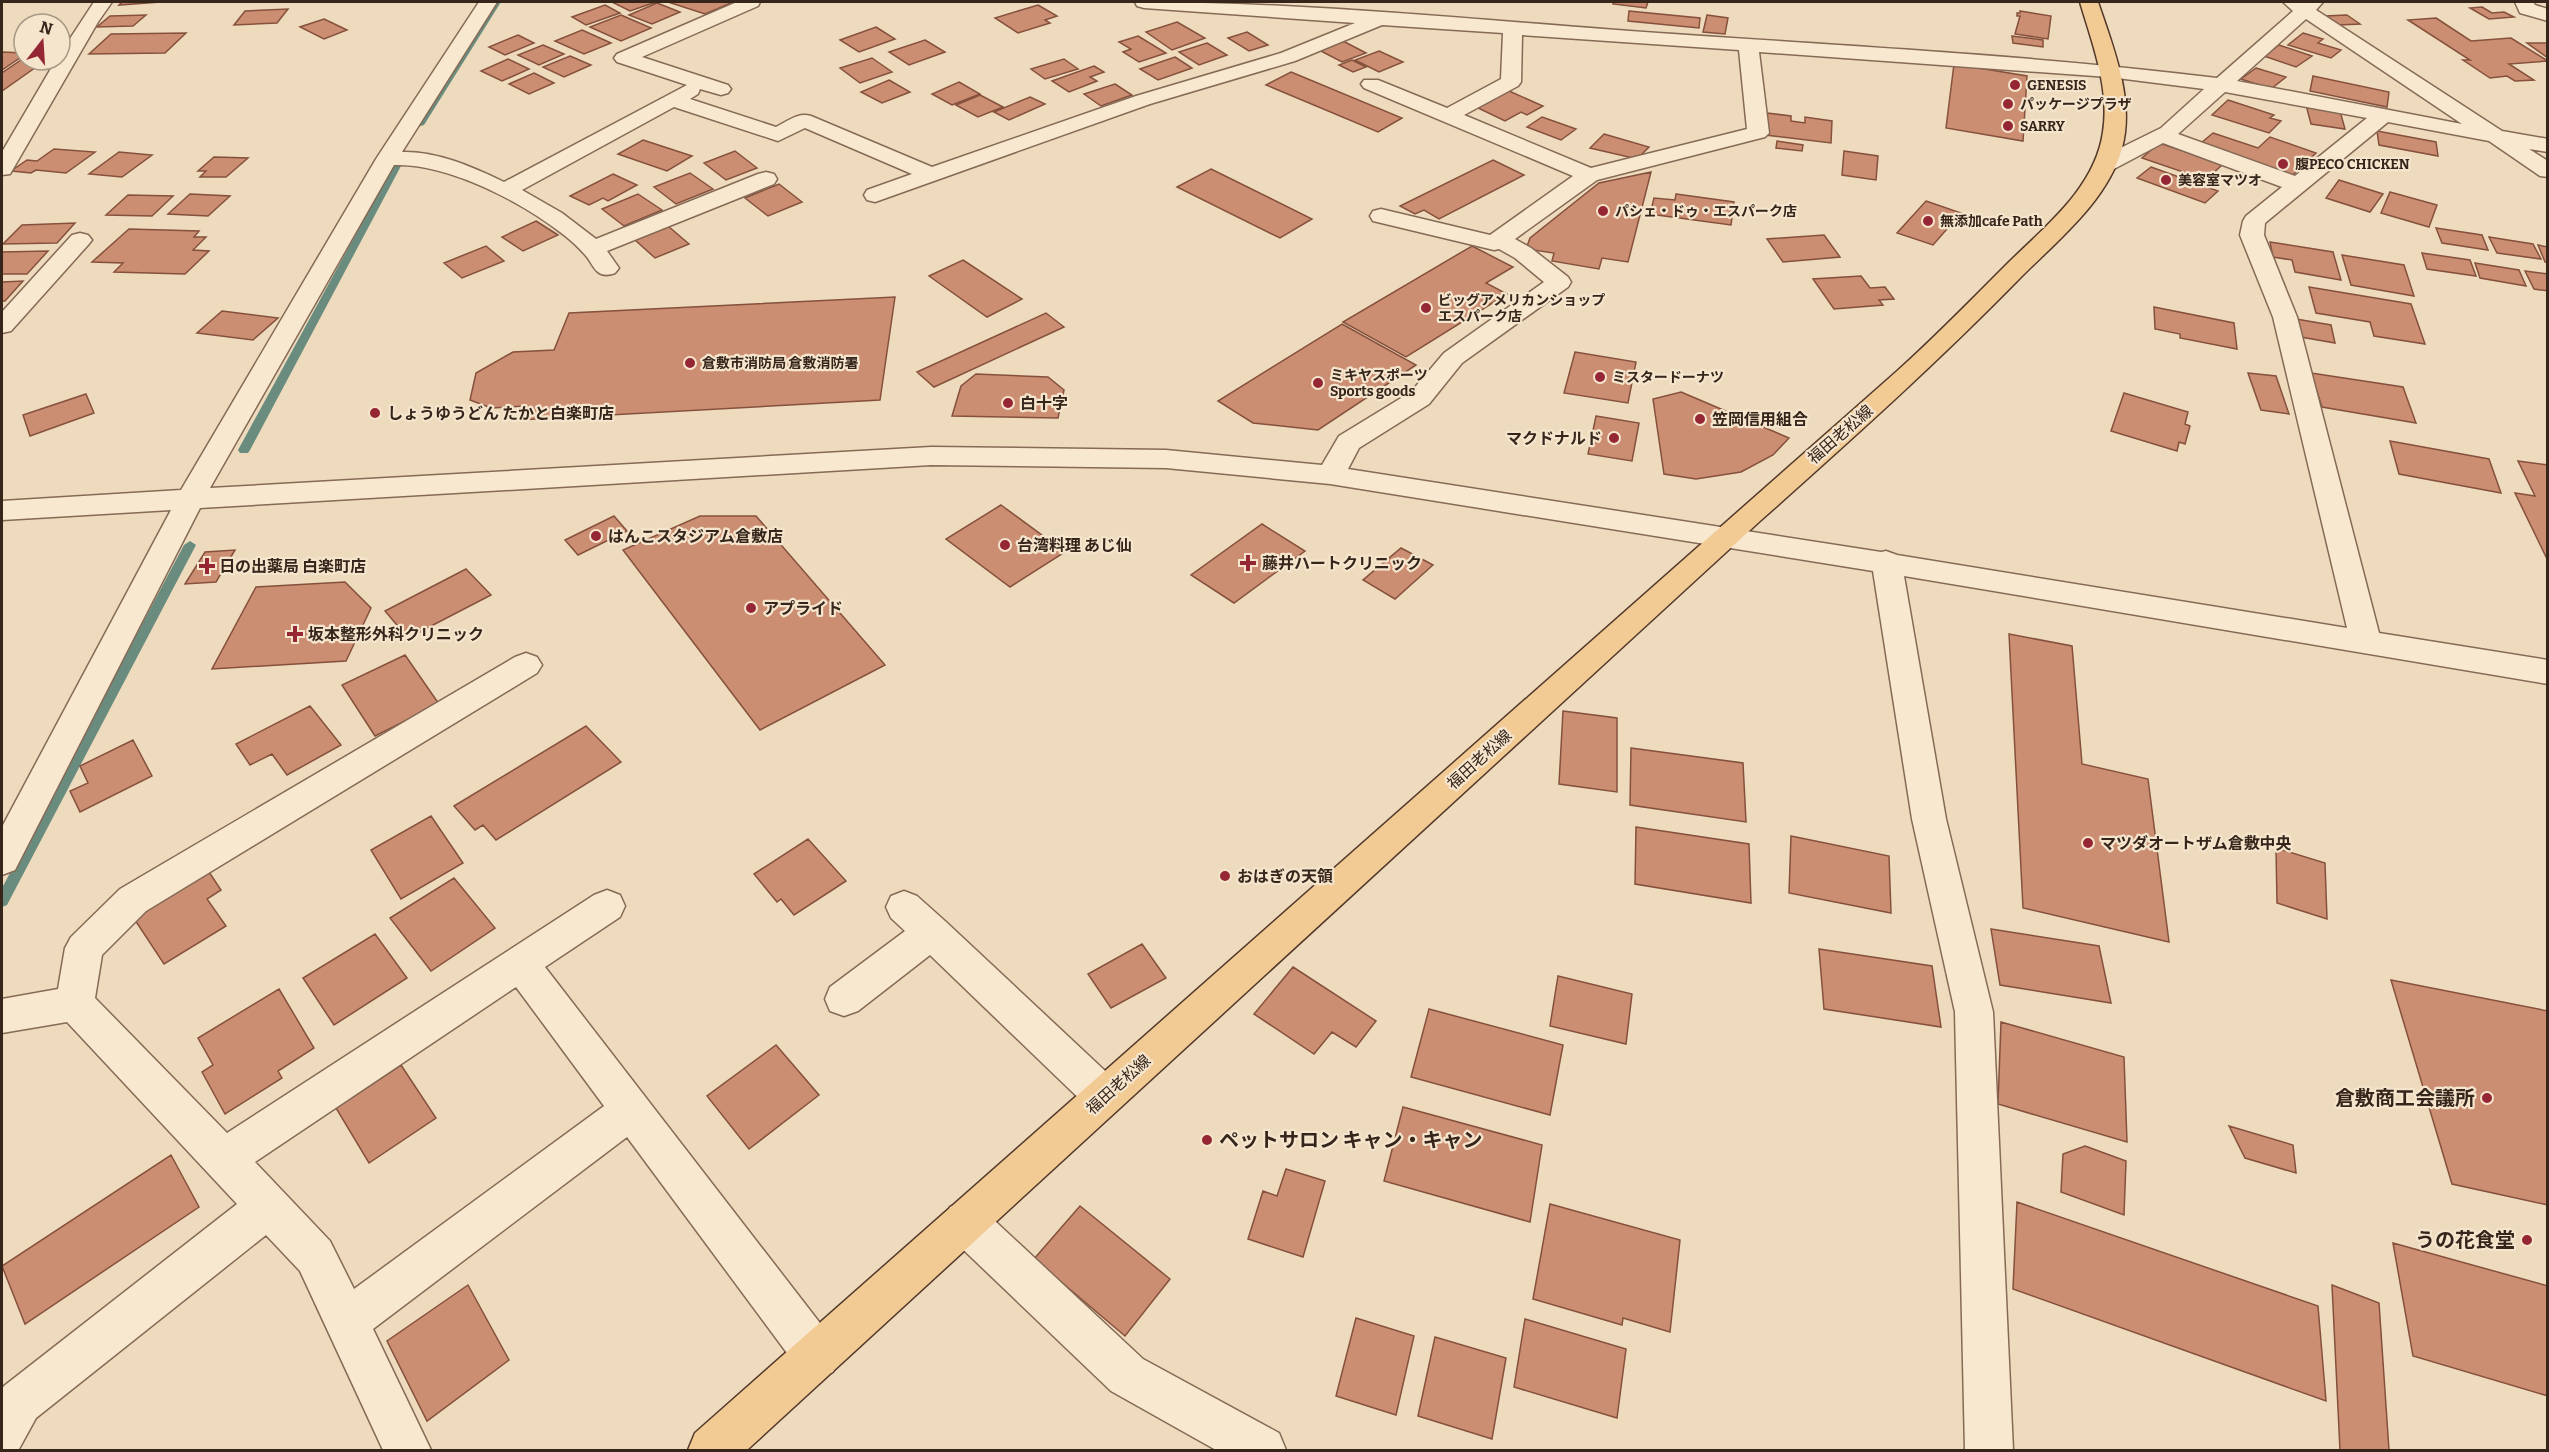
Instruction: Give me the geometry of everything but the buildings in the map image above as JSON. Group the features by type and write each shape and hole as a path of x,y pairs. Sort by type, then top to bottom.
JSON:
{"main road":[{"name":"福田老松線","path":"712,1450 1935,350 2074,212 2104,165 2111,148 2114,117 2109,71 2089,2"}],"street":[{"path":"2,169 89,21 103,2"},
{"path":"2,861 190,498 387,159 488,2"},
{"path":"505,190 673,100 712,87 624,58 751,2"},
{"path":"1144,2 1245,5 1380,19 2109,71 2223,85 2547,146"},
{"path":"875,195 1143,100 1288,57 1380,19 1412,2"},
{"path":"2524,2 2527,9 2547,15"},
{"path":"2104,165 2162,135 2223,85 2303,4 2547,171"},
{"path":"1448,116 1511,82 1513,28"},
{"path":"1381,216 1494,243 1588,175 1758,132 1748,45"},
{"path":"1371,84 1588,175"},
{"path":"673,100 778,135 804,120 932,175"},
{"path":"2366,643 2285,317 2252,235 2254,221 2384,115"},
{"path":"2162,135 2298,185"},
{"path":"387,159 421,159 459,171 505,190 557,220 592,249 607,268"},
{"path":"592,249 766,179"},
{"path":"1330,475 1349,442 1420,398 1454,358 1559,282 1523,253 1499,239"},
{"path":"2,326 80,240"},
{"path":"2,510 930,456 1166,459 1330,475 1726,536 2547,672"},
{"path":"1886,561 1929,819 1974,1012 1989,1450"},
{"path":"75,1003 84,948 133,900 526,665"},
{"path":"224,1159 607,906"},
{"path":"904,907 1104,1096"},
{"path":"843,999 932,932"},
{"path":"520,963 817,1356"},
{"path":"2,1016 75,1003"},
{"path":"75,1003 315,1256 407,1450"},
{"path":"347,1321 631,1110"},
{"path":"2,1432 20,1402 268,1206"},
{"path":"965,1222 1127,1375 1262,1450"}],"waterway":[{"path":"420,125 497,2"},
{"path":"244,450 397,166"},
{"path":"2,901 190,545"}],"place":[{"name":"GENESIS","path":"2015,85"},
{"name":"パッケージプラザ","path":"2008,104"},
{"name":"SARRY","path":"2008,126"},
{"name":"腹PECO CHICKEN","path":"2283,164"},
{"name":"美容室マツオ","path":"2166,180"},
{"name":"パシェ・ドゥ・エスパーク店","path":"1603,211"},
{"name":"無添加cafe Path","path":"1928,221"},
{"name":"ビッグアメリカンショップ エスパーク店","path":"1426,308"},
{"name":"倉敷市消防局 倉敷消防署","path":"690,363"},
{"name":"ミスタードーナツ","path":"1600,377"},
{"name":"ミキヤスポーツ Sports goods","path":"1318,383"},
{"name":"白十字","path":"1008,403"},
{"name":"しょうゆうどん たかと白楽町店","path":"375,413"},
{"name":"笠岡信用組合","path":"1700,419"},
{"name":"マクドナルド","path":"1614,438"},
{"name":"はんこスタジアム倉敷店","path":"596,536"},
{"name":"台湾料理 あじ仙","path":"1005,545"},
{"name":"藤井ハートクリニック","path":"1248,563"},
{"name":"日の出薬局 白楽町店","path":"207,566"},
{"name":"アプライド","path":"751,608"},
{"name":"坂本整形外科クリニック","path":"295,634"},
{"name":"マツダオートザム倉敷中央","path":"2088,843"},
{"name":"おはぎの天領","path":"1225,876"},
{"name":"倉敷商工会議所","path":"2487,1098"},
{"name":"ペットサロン キャン・キャン","path":"1207,1140"},
{"name":"うの花食堂","path":"2527,1240"}]}
